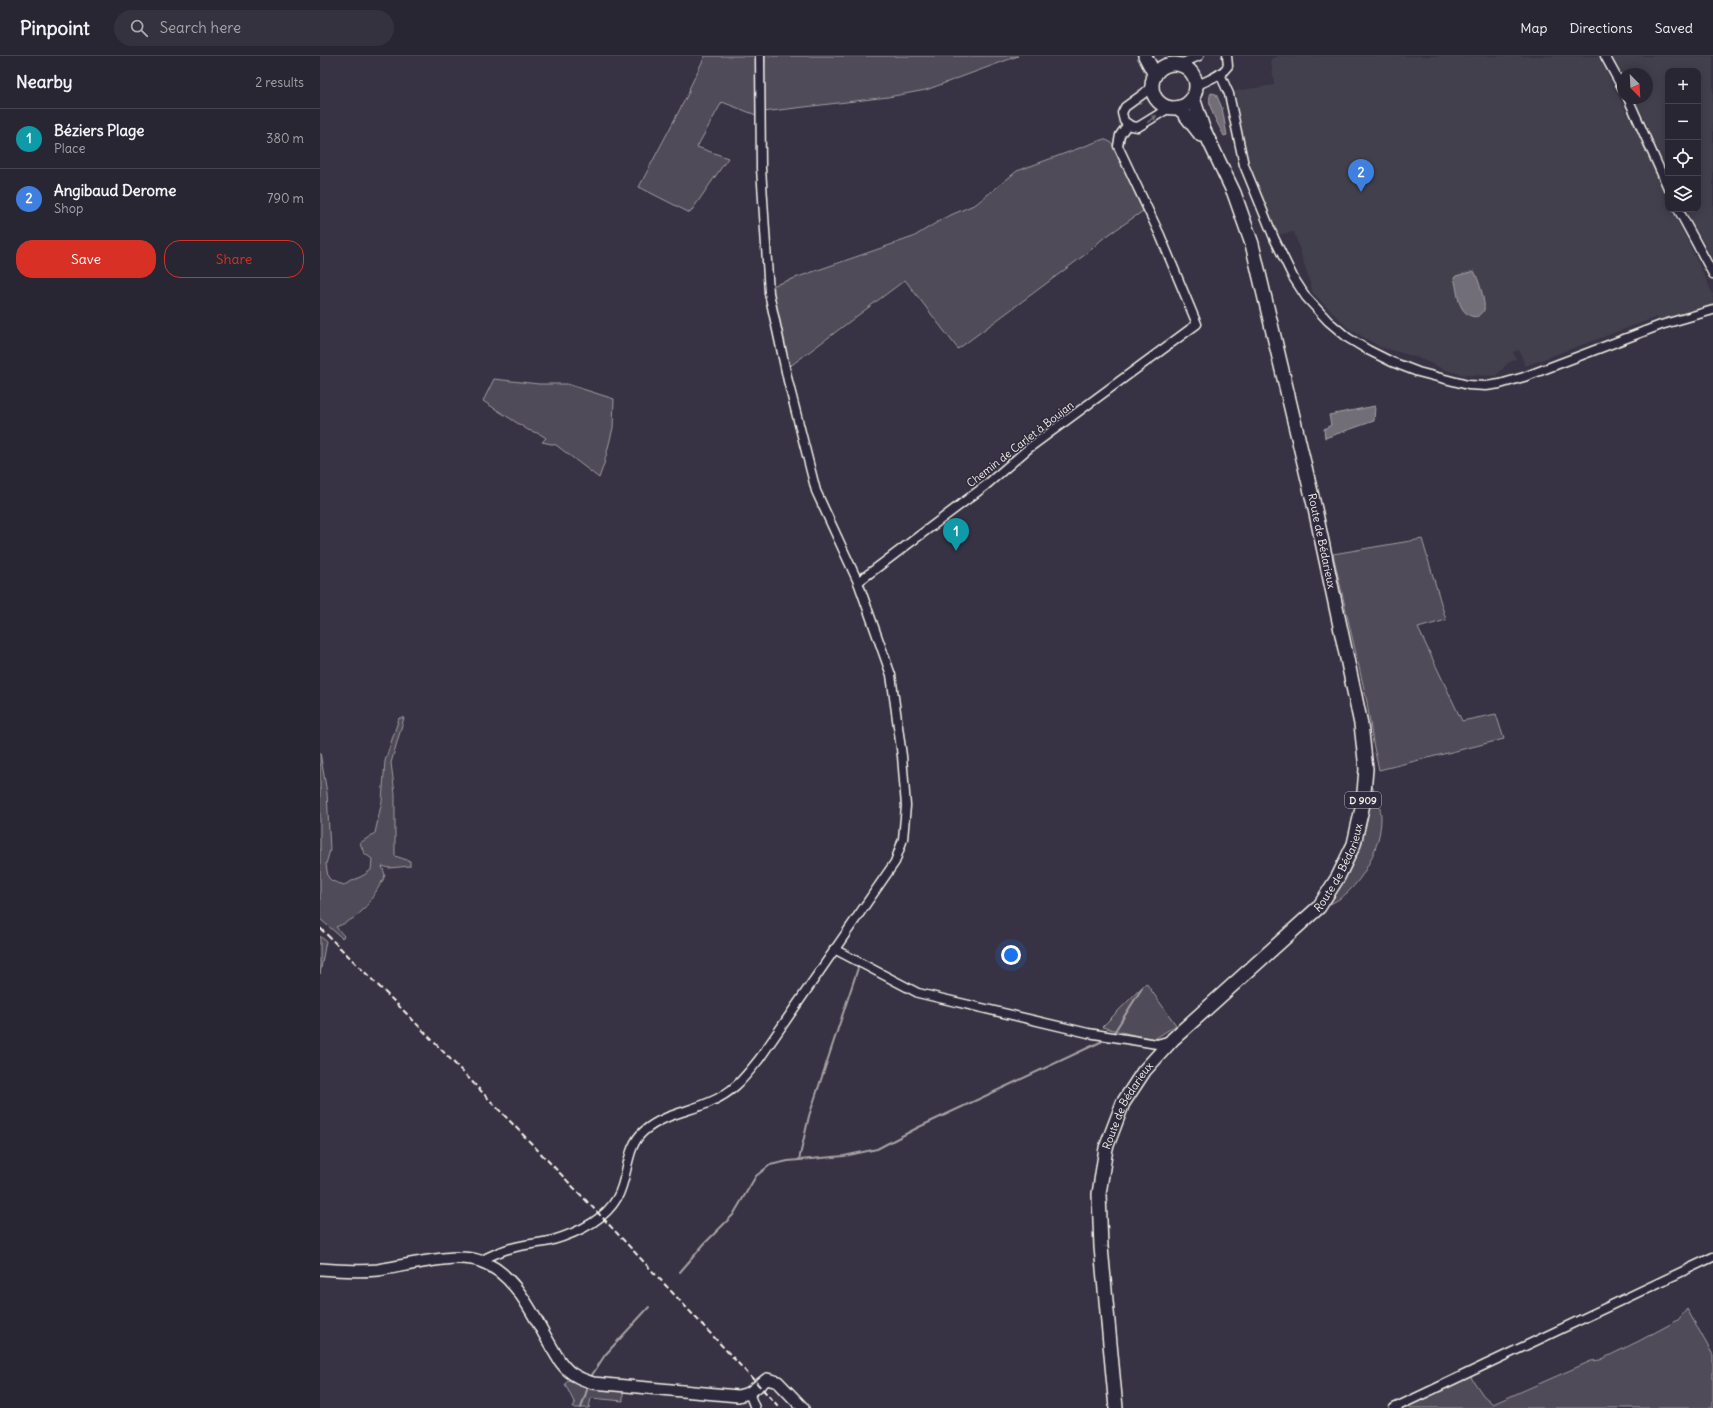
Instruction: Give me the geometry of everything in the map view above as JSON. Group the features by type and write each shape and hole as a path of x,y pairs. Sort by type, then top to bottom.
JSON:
{"main road":[{"path":"1145,56 1153,71 1155,97 1164,106 1174,108 1189,103 1195,92 1193,74 1189,69 1158,61 1153,56"},
{"path":"1153,82 1157,72 1172,65"},
{"name":"Route de Bédarieux","path":"1115,1408 1101,1247 1099,1194 1106,1148 1123,1103 1144,1071 1173,1040 1319,907 1338,877 1354,844 1363,804 1366,769 1362,724 1315,508 1255,258 1234,193 1203,128 1195,92"},
{"name":"Route de Bédarieux","path":"1174,108 1183,112 1213,151"}],"street":[{"path":"480,1261 505,1250 550,1240 581,1230 601,1216 615,1202 620,1194 632,1149 643,1132 655,1123 670,1115 710,1102 737,1086 760,1058 895,862 903,840 906,806 902,756 891,675 858,582 816,491 788,381 769,293 761,168 760,56"},
{"path":"1172,65 1186,62 1199,56"},
{"path":"1195,92 1206,80 1220,74 1228,66 1227,56"},
{"path":"1605,56 1617,78"},
{"path":"1220,74 1229,94 1244,165 1277,245 1293,277 1306,297 1328,322 1348,338 1386,359 1418,372 1468,385 1486,386 1500,384 1524,377 1661,325 1713,310"},
{"path":"1153,82 1143,94 1125,107 1122,113 1128,124 1134,127 1142,125 1174,108"},
{"path":"1631,104 1665,181"},
{"name":"Chemin de Carlet à Boujan","path":"858,582 984,486 1029,448 1196,324 1160,235 1118,146 1120,135 1128,124"},
{"path":"1680,212 1713,274"},
{"path":"834,949 918,993 1104,1035 1157,1044 1173,1040"},
{"path":"1394,1408 1713,1257"},
{"path":"320,1269 362,1271 458,1258 480,1261 494,1268 518,1291 561,1363 575,1376 593,1383 738,1396 749,1393 767,1379 778,1382 803,1408"},
{"path":"749,1393 755,1408"}],"shaded area":[{"path":"705,56 757,56 756,115 722,102 697,147 728,158 690,213 639,187 690,90 689,89"},
{"path":"765,56 1018,56 926,90 888,97 763,112"},
{"path":"1279,56 1598,56 1617,93 1617,104 1623,104 1665,195 1665,212 1673,212 1713,294 1713,314 1662,328 1657,317 1525,366 1519,350 1513,352 1516,359 1508,363 1496,376 1465,375 1445,370 1416,357 1380,347 1348,328 1313,293 1294,232 1277,235 1249,165 1235,91 1274,85 1271,59"},
{"path":"1612,56 1713,56 1713,260 1687,212 1701,212 1701,68 1665,68 1665,165 1638,104 1653,104 1653,68 1619,68"},
{"path":"1211,93 1216,94 1222,108 1227,135 1224,136 1213,115 1210,103"},
{"path":"1104,139 1112,143 1143,211 1101,240 1090,251 958,349 905,280 789,367 772,286 913,237 944,218 976,204 1017,171"},
{"path":"1474,271 1478,279 1484,302 1484,310 1479,316 1476,317 1467,314 1462,308 1454,278 1456,276"},
{"path":"494,379 539,384 567,384 614,399 613,428 599,478 556,445 542,442 546,438 540,434 528,430 483,401"},
{"path":"1375,406 1374,421 1325,438 1324,429 1331,425 1329,415"},
{"path":"1422,539 1446,620 1418,628 1462,721 1496,714 1504,739 1379,770 1373,743 1367,702 1333,554"},
{"path":"399,718 404,718 391,763 395,794 395,856 410,861 410,866 389,868 382,866 385,875 369,903 359,914 336,927 344,936 342,938 320,919 320,752 327,793 330,850 326,864 328,877 332,881 344,885 371,870 372,859 364,853 360,843 375,833 382,801 385,761"},
{"path":"1371,784 1379,804 1381,816 1380,829 1373,856 1358,881 1349,891 1338,900 1327,905 1366,819"},
{"path":"320,936 326,941 320,974"},
{"path":"1146,983 1176,1025 1153,1040 1102,1027"},
{"path":"1687,1309 1713,1355 1713,1408 1400,1408 1470,1376 1483,1395 1493,1404 1591,1361 1600,1360 1639,1341 1678,1320"},
{"path":"568,1380 623,1391 623,1401 591,1398 589,1408 573,1408 575,1404 565,1384"}],"waterway":[{"path":"799,1160 809,1116 859,965"},
{"path":"1115,1031 1142,988"},
{"path":"680,1272 705,1243 733,1215 756,1176 770,1165 788,1161 844,1156 877,1149 919,1127 1107,1039"},
{"path":"592,1375 605,1355 649,1307"},
{"path":"581,1408 587,1390"}],"railway":[{"path":"320,928 409,1016 601,1216 780,1408"}],"place":[{"name":"Angibaud Derome","path":"1361,192"},
{"name":"Béziers Plage","path":"956,551"}]}
